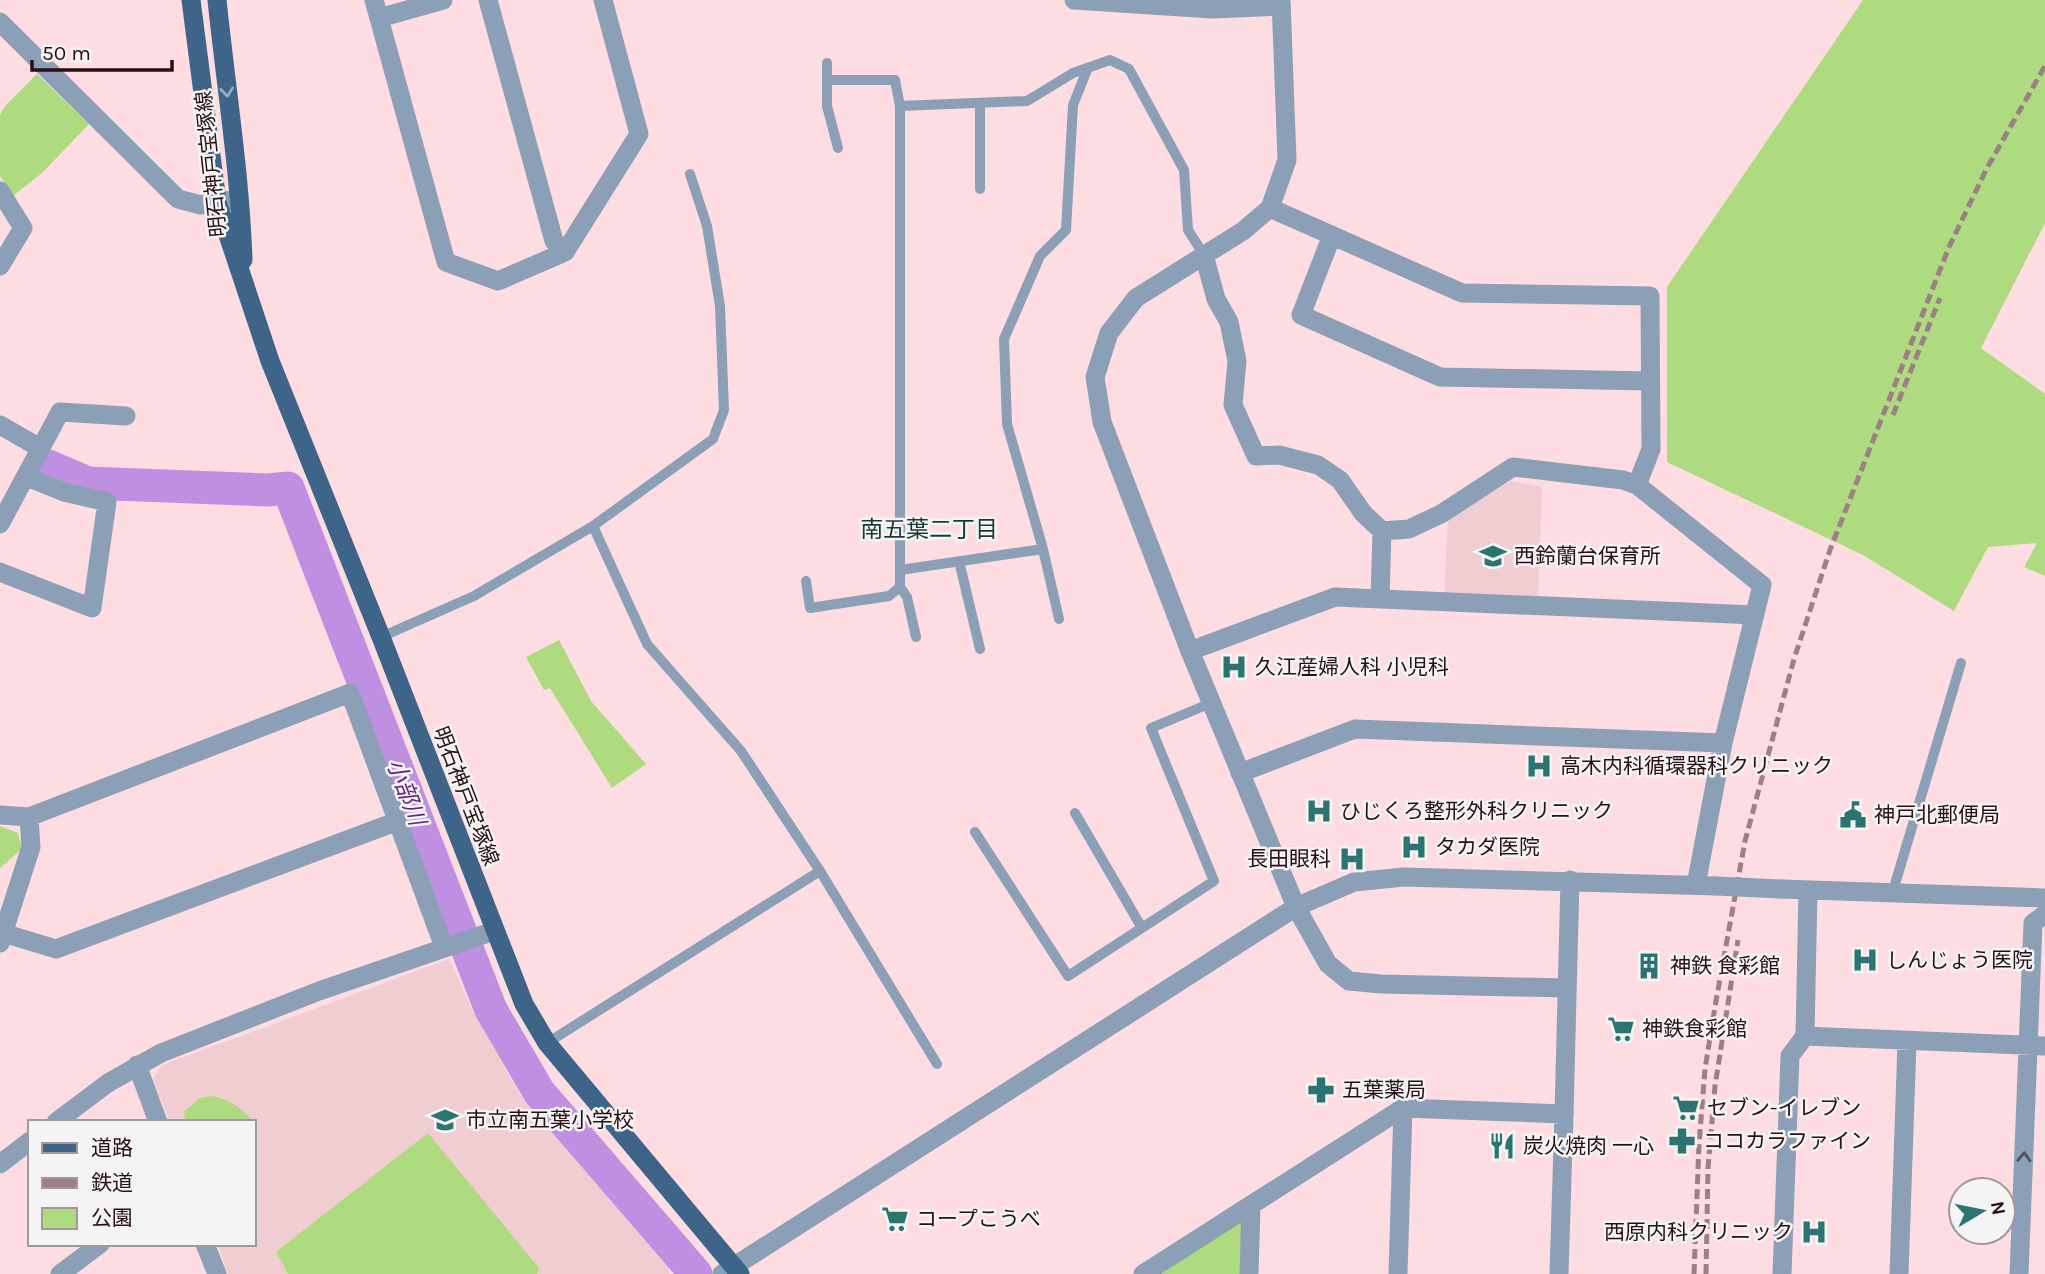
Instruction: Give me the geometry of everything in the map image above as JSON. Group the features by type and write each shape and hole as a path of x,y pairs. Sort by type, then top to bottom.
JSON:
{"main road":[{"name":"明石神戸宝塚線","path":"191,0 217,202 270,361 381,637 486,933 547,1043 732,1271"},
{"name":"明石神戸宝塚線","path":"217,0 230,126 241,199 243,281"}],"street":[{"path":"443,0 376,9 446,262 498,281 565,252 639,134 603,0"},
{"path":"488,0 554,241 565,252"},
{"path":"1074,0 1212,9 1281,3 1287,160 1270,208 1243,231 1136,298 1109,333 1095,377 1102,422 1190,651 1296,907 1328,964 1349,981 1566,988"},
{"path":"0,22 178,199 201,205 241,199"},
{"path":"0,191 23,228 0,266"},
{"path":"1270,208 1462,293 1650,296 1651,449 1637,485"},
{"path":"1332,235 1301,315 1440,377 1650,381"},
{"path":"1203,255 1216,299 1229,322 1237,361 1233,405 1256,456 1279,455 1318,465 1340,480 1363,513 1382,531 1409,529 1441,514 1513,467 1623,480 1637,485 1762,586 1723,743 1706,886"},
{"path":"0,524 60,412 126,416"},
{"path":"0,425 40,448"},
{"path":"0,572 92,608 107,502 64,492 27,477"},
{"path":"1380,599 1382,531"},
{"path":"1190,651 1335,597 1755,615"},
{"path":"0,815 29,817 350,693 444,947"},
{"path":"1240,774 1355,729 1723,743"},
{"path":"29,817 31,847 2,938 56,949 398,821"},
{"path":"732,1271 1296,907 1354,882 1379,878 1570,880 2045,898"},
{"path":"1559,1274 1570,880"},
{"path":"1782,1274 1790,1056 1805,1036 1808,891"},
{"path":"2019,1274 2037,1046 2033,922 2045,914"},
{"path":"59,1120 108,1083 161,1053 319,991 486,933"},
{"path":"1805,1036 2037,1046"},
{"path":"1899,1274 1907,1042"},
{"path":"137,1065 157,1120"},
{"path":"1143,1274 1403,1108 1564,1114"},
{"path":"1398,1274 1403,1108"},
{"path":"1,1159 28,1142"},
{"path":"1249,1274 1251,1205"},
{"path":"60,1274 97,1246"},
{"path":"206,1246 217,1274"}],"lane":[{"path":"900,106 1027,101 1073,74 1110,60 1129,69 1184,170 1188,230 1203,255"},
{"path":"827,63 827,106 838,148"},
{"path":"1059,619 1007,425 1004,339 1040,256 1066,230 1073,105 1087,70"},
{"path":"828,80 895,80 900,106 900,587 907,597 916,636"},
{"path":"980,103 980,189"},
{"path":"381,637 474,596 593,526 713,439 724,410 720,306 707,226 690,174"},
{"path":"593,526 648,645 741,751 820,871 937,1064"},
{"path":"900,570 1042,549"},
{"path":"959,561 980,649"},
{"path":"806,581 810,608 889,596 900,587"},
{"path":"1892,894 1961,663"},
{"path":"975,832 1068,976 1214,881 1151,728 1211,703"},
{"path":"1075,813 1142,928"},
{"path":"547,1043 820,871"}],"shaded area":[{"name":"西鈴蘭台保育所","path":"1511,481 1542,487 1538,597 1444,594 1448,519"},
{"name":"市立南五葉小学校","path":"449,959 473,1012 523,1099 669,1263 669,1274 228,1274 219,1246 256,1246 256,1120 169,1120 153,1079 160,1066"}],"green space":[{"path":"1863,0 2045,0 2045,223 1981,348 2045,394 2045,576 2024,567 2037,543 1988,547 1954,611 1863,555 1667,462 1667,287"},
{"path":"37,74 89,124 42,173 13,196 0,176 0,115 6,105"},
{"path":"559,640 591,701 646,764 612,788 550,688 544,690 526,657"},
{"path":"0,826 18,833 22,849 0,868"},
{"path":"213,1096 226,1100 236,1105 251,1120 185,1120 184,1112 200,1098"},
{"path":"428,1133 539,1268 537,1274 288,1274 276,1252"},
{"path":"1251,1205 1249,1274 1143,1274"}],"waterway":[{"name":"小部川","path":"48,466 88,483 268,490 288,488 491,1010 539,1092 696,1274"}],"railway":[{"path":"1694,1274 1705,1069 1716,1001 1745,841 1794,659 1830,550 1949,247 1987,168 2045,66"},
{"path":"1893,415 1940,298"},
{"path":"1706,1274 1708,1168 1715,1086 1738,940"}],"place":[{"name":"西鈴蘭台保育所","path":"1493,556"},
{"name":"久江産婦人科 小児科","path":"1234,667"},
{"name":"高木内科循環器科クリニック","path":"1539,766"},
{"name":"ひじくろ整形外科クリニック","path":"1319,811"},
{"name":"神戸北郵便局","path":"1853,815"},
{"name":"タカダ医院","path":"1414,847"},
{"name":"長田眼科","path":"1352,859"},
{"name":"しんじょう医院","path":"1865,960"},
{"name":"神鉄 食彩館","path":"1649,966"},
{"name":"神鉄食彩館","path":"1621,1029"},
{"name":"五葉薬局","path":"1321,1090"},
{"name":"セブン-イレブン","path":"1686,1108"},
{"name":"市立南五葉小学校","path":"445,1120"},
{"name":"ココカラファイン","path":"1682,1141"},
{"name":"炭火焼肉 一心","path":"1502,1146"},
{"name":"コープこうべ","path":"895,1219"},
{"name":"西原内科クリニック","path":"1814,1232"}],"district":[{"name":"南五葉二丁目","path":"929,529"}]}
